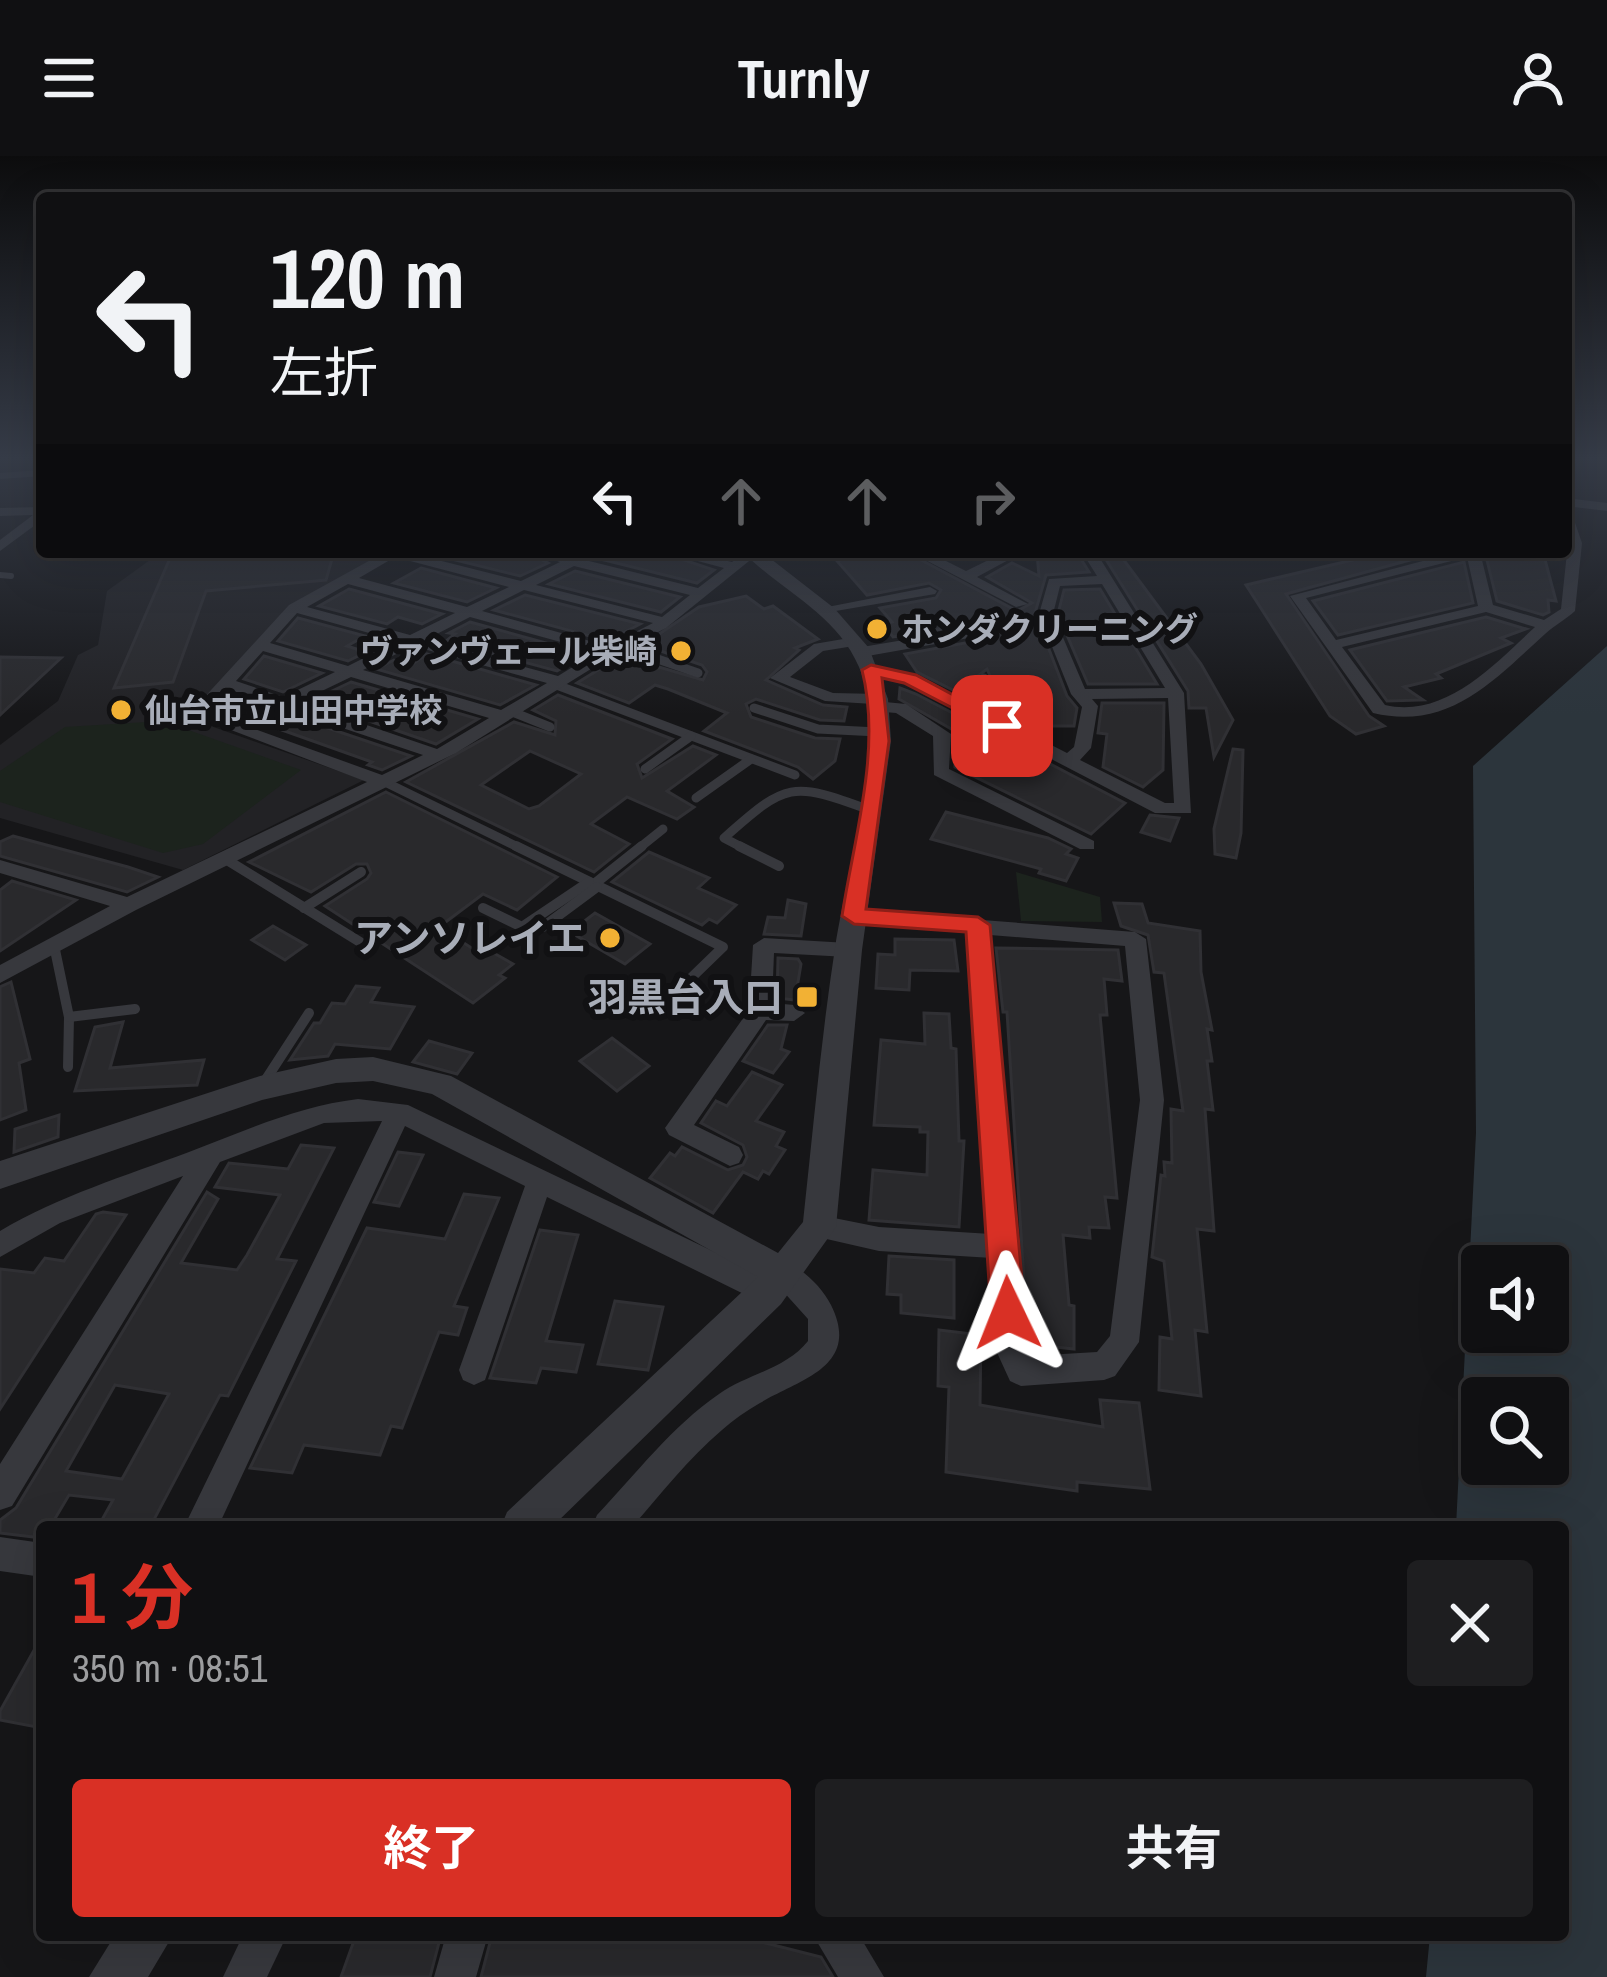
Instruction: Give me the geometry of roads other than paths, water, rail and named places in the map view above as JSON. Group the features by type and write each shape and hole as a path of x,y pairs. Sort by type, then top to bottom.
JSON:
{"street":[{"path":"1449,558 1297,596 1379,709 1394,716 1432,709 1467,691 1568,611 1575,545"},
{"path":"384,558 294,608 197,714 387,783"},
{"path":"417,558 665,622"},
{"path":"432,562 440,558"},
{"path":"556,558 703,594"},
{"path":"236,727 574,558"},
{"path":"0,975 129,904 439,755 665,622 745,558"},
{"path":"747,558 824,610 870,684 942,734 940,771 1087,845"},
{"path":"929,558 1021,604"},
{"path":"968,576 1004,558"},
{"path":"870,684 910,679 1162,808 1184,809 1176,693 1093,558"},
{"path":"1474,558 1486,608"},
{"path":"347,579 615,648"},
{"path":"1069,761 1082,748 1090,706 1079,694 1046,614 1054,582 1108,580"},
{"path":"824,610 930,591"},
{"path":"294,608 556,683"},
{"path":"1333,645 1486,608 1546,625"},
{"path":"870,684 981,632"},
{"path":"260,645 346,673 506,714"},
{"path":"225,683 439,755"},
{"path":"528,1521 776,1283 819,1227 848,950 870,810 870,684"},
{"path":"1079,694 1176,693"},
{"path":"4,871 129,904"},
{"path":"854,916 978,925 1135,939 1152,1100 1124,1342 1104,1366 1021,1371 1009,1346 1006,1247 978,925"},
{"path":"730,1155 678,1128 760,1011 764,945 848,950"},
{"path":"0,964 25,962"},
{"path":"760,1011 794,1013"},
{"path":"0,1174 260,1088 335,1071 373,1069 440,1084 776,1283 818,1310 824,1324 818,1353 807,1364 727,1407 615,1521"},
{"path":"0,1245 50,1215 322,1113 358,1109 399,1112 538,1182 776,1283"},
{"path":"204,1521 399,1112"},
{"path":"0,1493 211,1154"},
{"path":"474,1370 538,1182"},
{"path":"819,1227 879,1239 1006,1247"},
{"path":"0,1555 36,1559"},
{"path":"116,1977 143,1941"},
{"path":"244,1977 263,1941"},
{"path":"455,1977 465,1941"},
{"path":"838,1941 863,1977"}],"lane":[{"path":"0,575 11,576"},
{"path":"615,648 698,673"},
{"path":"984,678 1002,726"},
{"path":"556,683 795,775"},
{"path":"754,708 818,729 870,684"},
{"path":"506,714 550,727"},
{"path":"645,769 691,736"},
{"path":"696,798 751,759"},
{"path":"387,783 723,947 690,979 642,1009"},
{"path":"779,866 724,838 781,788 803,785 870,810"},
{"path":"543,927 663,829"},
{"path":"227,860 360,942"},
{"path":"304,908 361,872"},
{"path":"483,908 522,927 593,884"},
{"path":"54,945 70,1017 68,1067"},
{"path":"70,1017 135,1010"},
{"path":"260,1088 309,1013"}],"place":[{"name":"ホンダクリーニング","path":"877,629"},
{"name":"ヴァンヴェール柴崎","path":"681,651"},
{"name":"仙台市立山田中学校","path":"121,710"},
{"name":"アンソレイエ","path":"610,938"},
{"name":"羽黒台入口","path":"807,997"}]}
